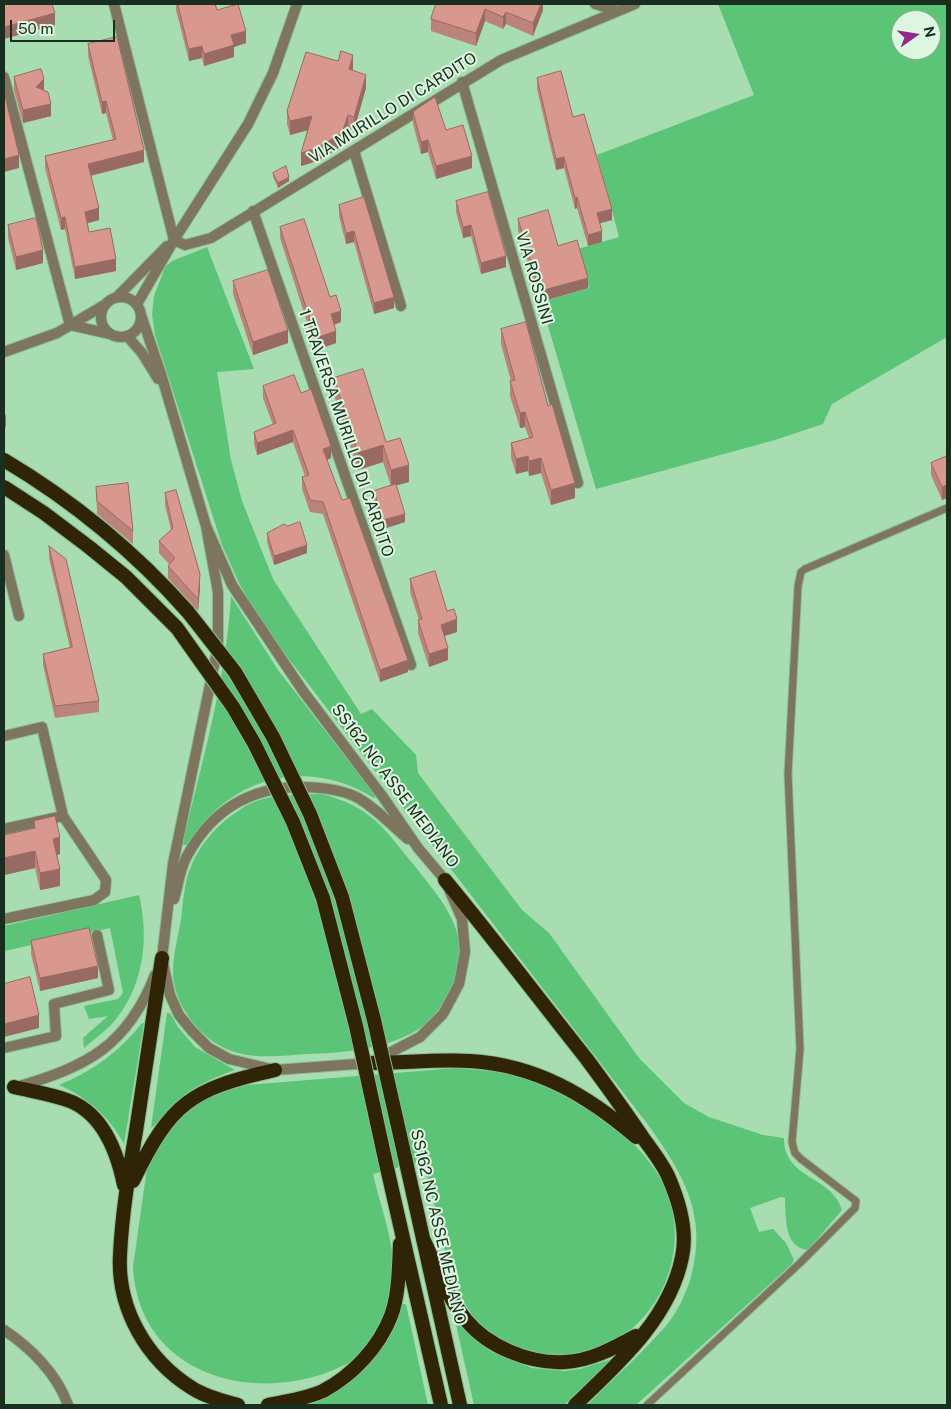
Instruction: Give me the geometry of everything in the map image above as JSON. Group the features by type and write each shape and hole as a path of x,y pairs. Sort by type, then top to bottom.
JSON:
{"highway":[{"name":"SS162 NC ASSE MEDIANO","path":"4,460 39,481 132,553 188,612 235,672 273,737 310,814 342,897 374,1020 460,1405"},
{"path":"4,487 44,513 126,577 177,628 254,743 293,822 323,898 356,1026 441,1405"},
{"path":"445,880 480,922 610,1090 667,1174 680,1210 684,1232 683,1255 678,1274 663,1307 646,1331 575,1405"},
{"path":"162,958 126,1195 120,1256 123,1294 134,1327 154,1356 175,1376 194,1390 238,1405"},
{"path":"370,1063 468,1061 503,1065 536,1075 568,1087 607,1112 652,1151"},
{"path":"126,1195 146,1153 166,1121 179,1108 220,1083 275,1070"},
{"path":"9,1088 67,1100 86,1110 112,1142 120,1166 126,1195"},
{"path":"268,1405 305,1398 323,1391 347,1376 376,1346 392,1314 402,1230"},
{"path":"423,1239 465,1320 479,1334 516,1354 547,1361 565,1362 610,1350 646,1331"}],"street":[{"path":"114,4 174,240"},
{"path":"137,304 174,240 248,124 273,73 297,4"},
{"path":"595,4 618,11"},
{"name":"VIA MURILLO DI CARDITO","path":"174,240 186,245 204,241 354,151 462,82 501,60 635,4"},
{"path":"4,77 70,325"},
{"name":"VIA ROSSINI","path":"462,82 578,483"},
{"path":"354,151 401,306"},
{"name":"1 TRAVERSA MURILLO DI CARDITO","path":"253,211 411,666"},
{"path":"4,352 57,333 116,298 149,262 174,240"},
{"path":"70,325 121,338 128,337 138,328 141,315 137,304 127,298 116,298"},
{"path":"106,304 101,316 102,323 110,334"},
{"name":"SS162 NC ASSE MEDIANO","path":"141,315 206,526 218,592 218,646 172,864 162,958 170,995 179,1015 192,1031 210,1048 229,1059 275,1070 370,1063 420,1037 444,1014 459,984 465,952 462,919 445,880 418,848 303,691 232,584 206,526"},
{"name":"SS162 NC ASSE MEDIANO","path":"128,337 154,370 170,407"},
{"path":"4,556 19,616"},
{"path":"4,736 42,727 63,816 106,880 105,892 99,899 4,919"},
{"path":"168,915 186,857 204,829 229,807 252,794 282,787 324,788 354,796 418,848"},
{"path":"4,829 63,816"},
{"path":"4,1048 56,1036 54,1004 109,990 97,936"},
{"path":"9,1088 56,1074 104,1050 129,1025 141,1006 162,958"},
{"path":"4,1330 30,1348 52,1376 68,1405"}],"lane":[{"path":"647,1405 800,1263 854,1208 856,1200 801,1159 795,1153 792,1142 800,1049 788,774 798,586 805,568 947,508"}],"green space":[{"path":"718,4 947,4 947,337 832,404 823,424 775,440 596,489 541,302 589,288 578,249 619,237 597,155 754,95"},
{"path":"207,247 254,369 217,372 231,460 242,501 273,579 361,714 372,709 416,755 418,773 522,910 549,933 639,1058 684,1103 709,1117 763,1135 784,1138 786,1152 792,1162 800,1170 829,1190 837,1199 842,1210 808,1250 800,1248 790,1237 786,1221 785,1198 781,1197 750,1208 759,1232 773,1229 786,1243 794,1260 791,1265 636,1405 587,1405 656,1337 669,1322 681,1303 691,1277 695,1255 696,1234 689,1196 672,1161 649,1126 261,622 239,583 222,545 155,335 152,315 154,296 165,267 172,261"},
{"path":"231,596 278,670 376,796 374,798 348,785 322,778 296,776 270,780 246,789 224,803 204,822 187,845 182,845 219,690"},
{"path":"322,794 353,805 375,820 393,839 437,895 455,926 459,941 460,958 456,977 447,997 430,1020 413,1033 383,1045 345,1052 273,1056 238,1053 217,1044 200,1031 186,1013 174,983 175,952 187,877 201,848 212,833 233,814 250,804 269,797"},
{"path":"139,895 144,929 141,964 137,980 122,1011 111,1025 84,1048 83,1038 108,1016 89,1019 84,1006 118,999 123,993 110,928 4,951 4,926"},
{"path":"167,1013 170,1013 178,1027 195,1047 235,1070 210,1080 187,1093 151,1128"},
{"path":"144,1023 124,1144 112,1125 97,1109 70,1090 59,1085 105,1060"},
{"path":"457,1068 506,1073 552,1088 599,1115 639,1150 655,1169 666,1190 674,1222 673,1253 665,1283 650,1310 628,1332 602,1347 572,1355 538,1353 506,1344 491,1336 479,1324 457,1288 422,1161 373,1174 388,1231 394,1276 390,1300 378,1328 366,1346 352,1361 318,1375 283,1383 247,1382 213,1375 183,1359 158,1337 141,1306 133,1267 147,1168 162,1138 181,1116 192,1107 234,1086"},
{"path":"402,1304 406,1304 428,1405 303,1405 321,1399 338,1390 353,1380 366,1367 387,1338"},
{"path":"455,1320 492,1352 532,1368 564,1371 580,1369 612,1359 564,1405 474,1405"}],"building":[{"path":"4,4 52,4 55,13 4,27"},
{"path":"178,4 215,4 217,10 238,4 246,31 231,35 234,45 204,54 202,46 189,49"},
{"path":"436,4 541,4 533,23 506,12 503,17 485,9 476,33 431,19"},
{"path":"117,37 144,150 88,164 99,208 85,212 89,232 110,228 116,259 75,267 65,217 61,218 45,156 116,139 106,101 102,102 88,44"},
{"path":"341,51 353,55 349,69 366,75 354,117 348,115 342,133 317,148 301,153 312,116 290,121 287,111 306,52 338,61"},
{"path":"41,69 44,79 36,87 48,92 51,104 23,110 14,77"},
{"path":"561,71 573,117 584,114 612,209 597,213 602,231 588,235 577,197 575,198 564,157 556,159 537,78"},
{"path":"4,97 19,155 4,159"},
{"path":"435,97 446,130 463,125 472,156 436,166 428,140 421,142 413,112"},
{"path":"286,166 289,177 278,183 273,173"},
{"path":"488,192 506,256 481,263 471,225 463,227 456,201"},
{"path":"364,197 394,297 374,303 354,231 346,233 339,205"},
{"path":"548,210 558,246 577,240 588,278 540,291 518,219"},
{"path":"36,218 43,250 16,257 8,225"},
{"path":"304,219 330,297 336,295 341,311 331,314 336,331 316,338 280,227"},
{"path":"268,270 288,330 253,342 233,281"},
{"path":"526,322 548,406 552,404 575,483 551,490 541,458 529,461 528,456 516,459 511,443 533,437 525,412 520,413 510,381 515,380 501,329"},
{"path":"363,369 386,442 400,438 409,465 391,470 383,445 358,453 334,378"},
{"path":"294,375 301,393 311,389 331,446 323,449 342,500 350,498 408,660 380,670 323,502 310,500 302,477 309,475 293,430 257,443 254,432 276,423 263,386"},
{"path":"947,456 947,485 942,487 931,463"},
{"path":"128,483 133,531 97,501 96,487"},
{"path":"396,484 405,514 383,520 374,491"},
{"path":"176,490 200,574 198,599 168,566 175,558 159,541 173,528 165,493"},
{"path":"300,522 307,545 274,556 267,533 284,524 287,526"},
{"path":"49,546 66,559 99,701 55,706 43,654 72,647"},
{"path":"435,571 447,611 454,609 457,619 441,625 448,648 429,654 418,620 422,619 410,579"},
{"path":"55,816 60,837 53,839 60,869 40,873 35,851 4,858 4,835 35,828 34,821"},
{"path":"89,928 98,966 40,978 31,941"},
{"path":"30,977 39,1015 4,1024 4,984"}]}
